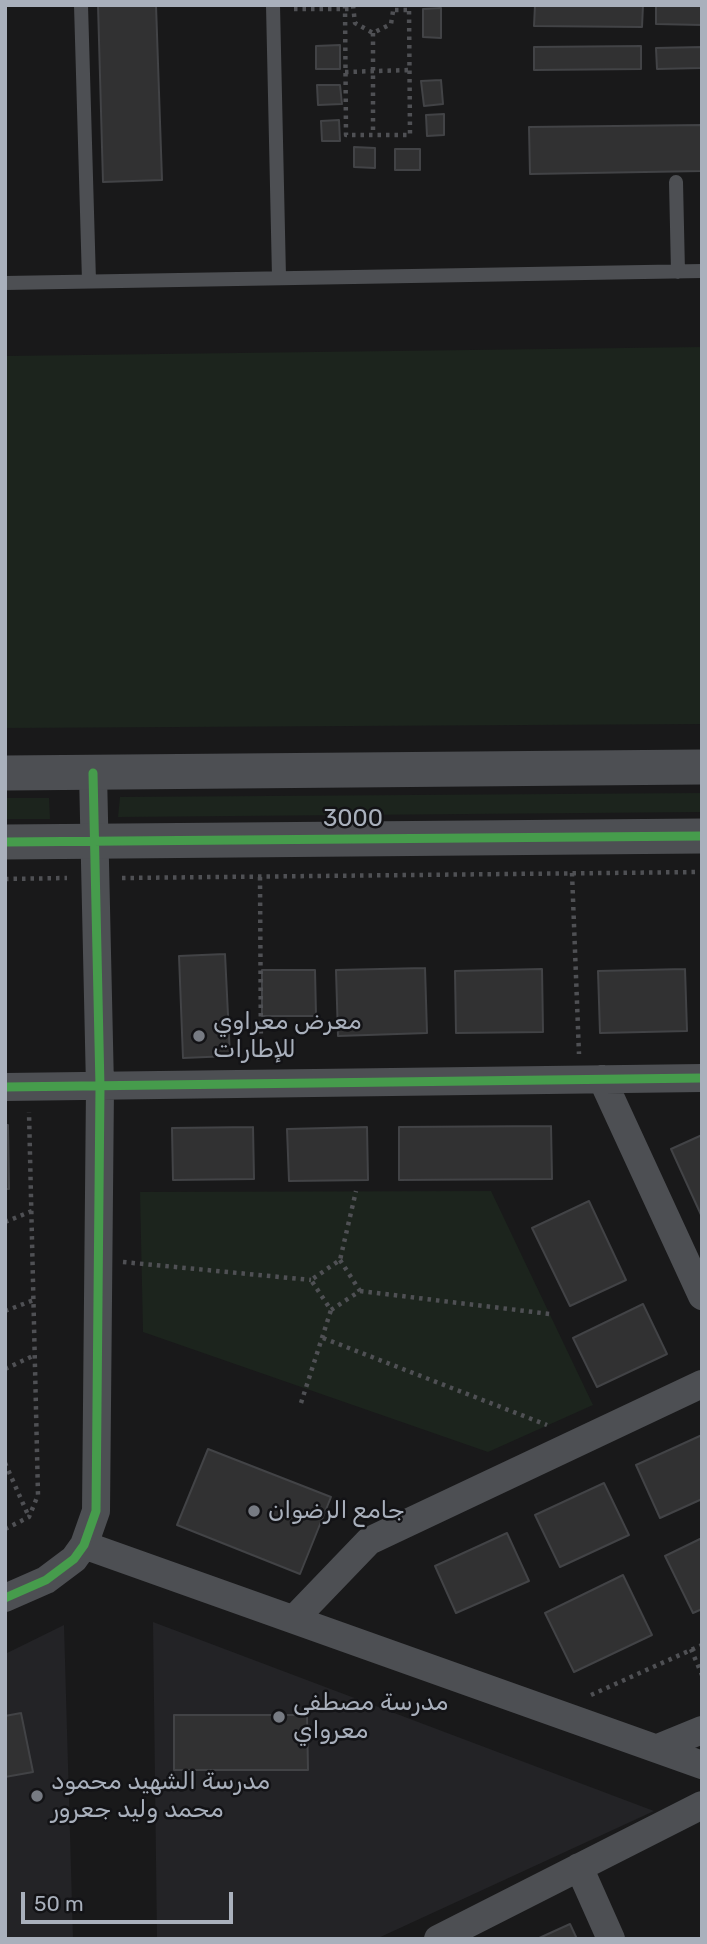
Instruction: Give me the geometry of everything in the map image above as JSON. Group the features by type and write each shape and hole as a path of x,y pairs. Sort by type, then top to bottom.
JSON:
{"street":[{"name":"3000","path":"5,773 702,767"},
{"path":"5,1598 61,1571 85,1545 96,1511 100,1087 93,773"},
{"name":"3000","path":"5,842 702,836"},
{"path":"17,1087 702,1078"},
{"path":"591,1079 702,1296"},
{"path":"294,1619 369,1541 702,1384"},
{"path":"85,1545 702,1765"},
{"path":"658,1748 702,1730"},
{"path":"438,1939 702,1805"},
{"path":"579,1867 611,1939"}],"lane":[{"path":"81,5 89,281"},
{"path":"273,7 279,276"},
{"path":"676,182 678,272"},
{"path":"5,283 279,276 702,271"}],"path":[{"path":"273,7 353,7 355,23 373,33"},
{"path":"345,7 346,135 410,135 409,8 394,8 391,24 373,33"},
{"path":"373,33 373,135"},
{"path":"345,72 410,70"},
{"path":"5,878 702,872"},
{"path":"572,873 591,1079"},
{"path":"260,877 261,1084"},
{"path":"5,1529 29,1517 38,1496 32,1211 17,1087"},
{"path":"99,1260 311,1280 340,1260 356,1191"},
{"path":"5,1222 32,1211"},
{"path":"340,1260 360,1291"},
{"path":"311,1280 331,1310"},
{"path":"301,1404 331,1310 360,1291 550,1314"},
{"path":"5,1311 34,1300"},
{"path":"323,1338 547,1425"},
{"path":"5,1369 35,1355"},
{"path":"5,1463 29,1517"},
{"path":"551,1713 702,1644"},
{"path":"691,1649 702,1675"}],"shaded area":[{"path":"702,347 702,724 5,728 5,356"},
{"path":"702,793 702,812 118,817 120,797"},
{"path":"5,798 49,798 50,819 5,819"},
{"path":"491,1191 593,1405 488,1452 143,1332 140,1192"},
{"name":"مدرسة مصطفى معرواي","path":"153,1622 654,1811 376,1939 157,1939"},
{"name":"مدرسة الشهيد محمود محمد وليد جعرور","path":"64,1625 73,1939 5,1939 5,1654"}],"building":[{"path":"98,5 156,5 162,180 103,182"},
{"path":"535,5 643,5 642,27 534,26"},
{"path":"656,5 702,5 702,25 656,24"},
{"path":"441,8 441,38 423,37 423,9"},
{"path":"340,45 340,69 316,69 316,46"},
{"path":"641,46 641,69 534,70 534,47"},
{"path":"702,47 702,68 657,69 656,48"},
{"path":"441,80 443,104 424,106 421,81"},
{"path":"317,85 340,85 342,104 318,105"},
{"path":"444,114 444,135 427,136 426,115"},
{"path":"339,120 340,141 322,141 321,121"},
{"path":"702,125 702,171 530,174 529,127"},
{"path":"354,147 375,148 375,168 354,167"},
{"path":"395,149 420,149 420,170 395,170"},
{"path":"225,954 230,1056 183,1058 179,956"},
{"path":"425,968 427,1033 338,1036 336,970"},
{"path":"542,969 543,1032 456,1033 455,971"},
{"path":"685,969 687,1031 600,1033 598,971"},
{"path":"262,970 315,970 316,1016 262,1016"},
{"path":"5,1125 8,1125 9,1189 5,1189"},
{"path":"551,1126 552,1179 399,1180 399,1127"},
{"path":"253,1127 254,1179 173,1180 172,1128"},
{"path":"367,1127 368,1180 289,1181 287,1129"},
{"path":"702,1135 702,1217 671,1149"},
{"path":"589,1201 626,1280 570,1306 532,1228"},
{"path":"643,1304 667,1354 597,1387 573,1338"},
{"path":"702,1435 702,1499 660,1518 636,1465"},
{"name":"جامع الرضوان","path":"208,1449 331,1497 300,1574 177,1525"},
{"path":"604,1483 629,1535 560,1567 535,1515"},
{"path":"507,1533 529,1581 456,1613 435,1566"},
{"path":"702,1538 702,1609 693,1613 665,1556"},
{"path":"623,1575 652,1635 574,1672 545,1613"},
{"path":"21,1713 33,1772 5,1777 5,1716"},
{"path":"174,1715 307,1715 308,1770 174,1770"},
{"path":"570,1924 577,1939 537,1939"}],"cycle path":[{"path":"5,1598 46,1580 74,1559 84,1545 96,1511 100,1087 93,773"},
{"path":"5,842 702,836"},
{"path":"5,1087 702,1078"}],"place":[{"name":"معرض معراوي للإطارات","path":"199,1036"},
{"name":"جامع الرضوان","path":"254,1511"},
{"name":"مدرسة مصطفى معرواي","path":"279,1717"},
{"name":"مدرسة الشهيد محمود محمد وليد جعرور","path":"37,1796"}]}
